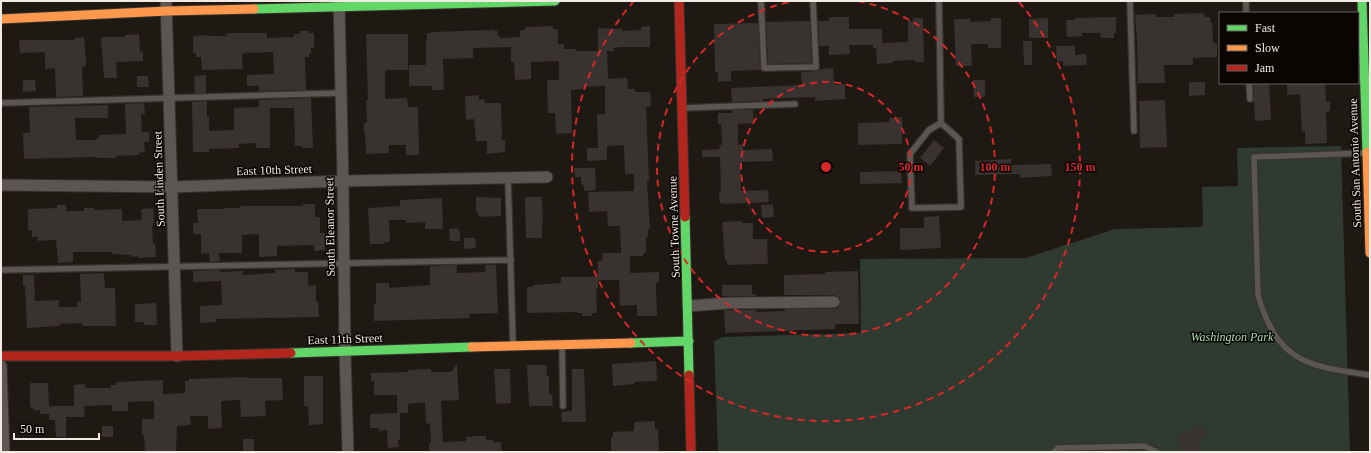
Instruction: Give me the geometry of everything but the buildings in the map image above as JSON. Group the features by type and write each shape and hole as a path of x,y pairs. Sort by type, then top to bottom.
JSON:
{"street":[{"path":"1,19 167,6 555,1"},
{"name":"South Towne Avenue","path":"679,1 691,452"},
{"name":"South San Antonio Avenue","path":"1362,1 1367,47 1370,253"},
{"name":"South Eleanor Street","path":"339,4 348,452"},
{"name":"South Linden Street","path":"167,6 177,356"},
{"name":"East 10th Street","path":"1,185 172,187 343,181 547,177"},
{"path":"688,306 729,303 834,302"},
{"name":"East 11th Street","path":"1,356 177,356 689,341"},
{"path":"1,366 4,452"}],"lane":[{"path":"761,1 764,68 816,67 813,1"},
{"path":"939,1 941,123 959,139 961,207 912,208 910,154 929,130 941,123"},
{"path":"1130,1 1134,131"},
{"path":"1246,1 1246,12"},
{"path":"1249,84 1250,100"},
{"path":"1,103 341,93"},
{"path":"682,108 795,104"},
{"path":"1368,159 1254,157 1258,295 1271,330 1284,348 1304,361 1326,369 1370,375"},
{"path":"508,178 513,346"},
{"path":"1,270 511,260"},
{"path":"562,345 563,406"},
{"path":"1054,452 1058,448 1144,446 1157,452"}],"green space":[{"name":"Washington Park","path":"1341,146 1350,452 718,452 714,341 723,337 861,333 860,259 1026,258 1115,229 1199,227 1203,226 1202,187 1238,186 1237,148"}],"traffic: fast":[{"path":"254,9 555,1"},
{"path":"1362,1 1367,152"},
{"path":"685,217 689,375"},
{"path":"631,343 689,341"},
{"path":"291,353 472,347"}],"traffic: slow":[{"path":"1,19 167,11 254,9"},
{"path":"1367,152 1370,253"},
{"path":"472,347 631,343"}],"traffic: jam":[{"path":"679,1 685,217"},
{"path":"1,356 177,356 291,353"},
{"path":"689,375 691,452"}]}
